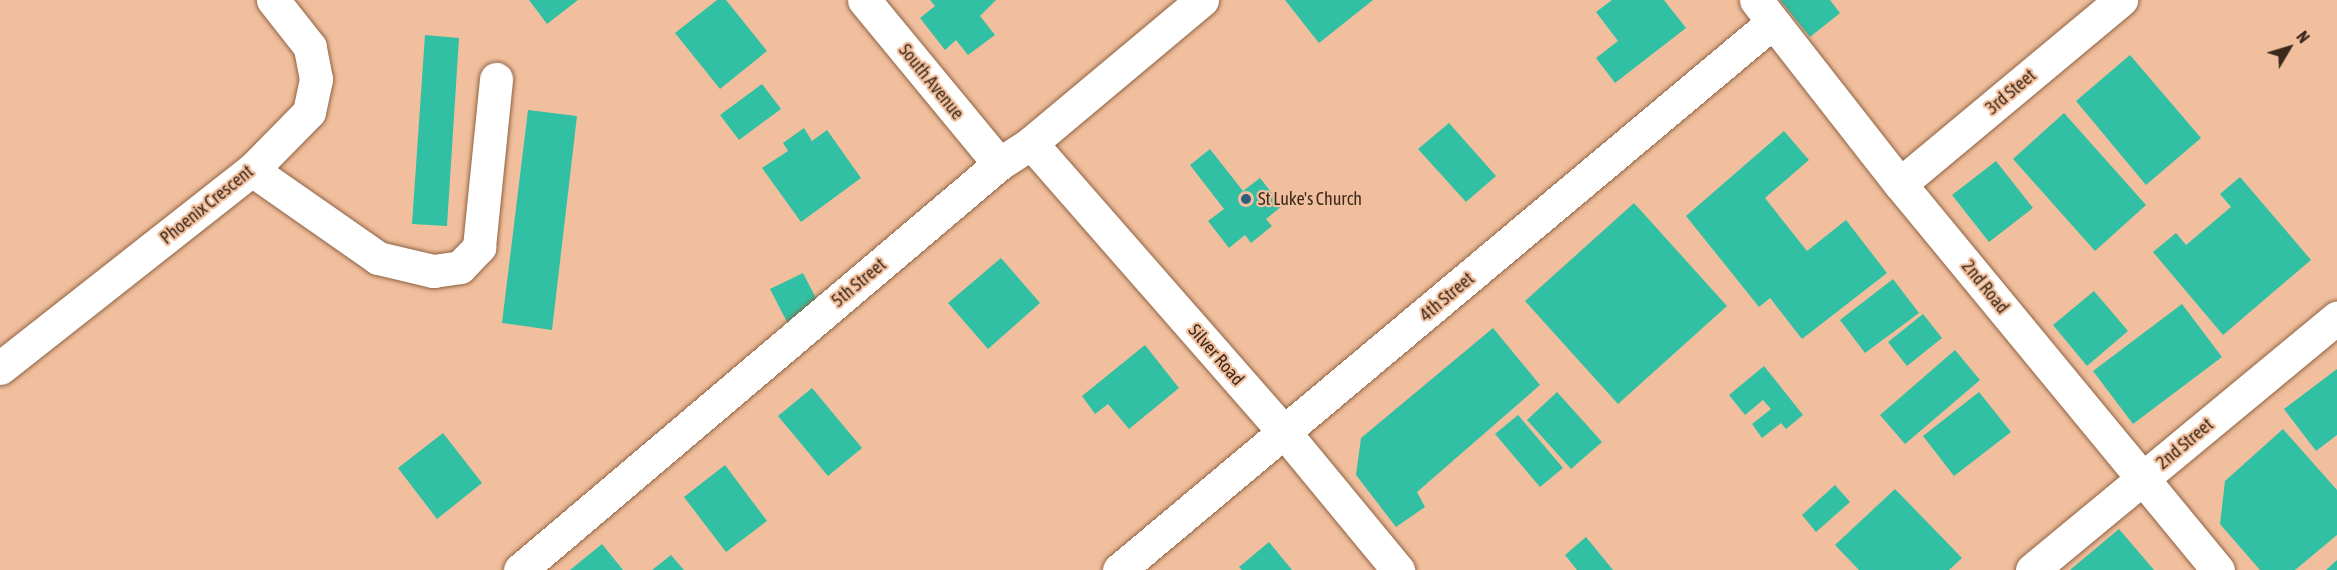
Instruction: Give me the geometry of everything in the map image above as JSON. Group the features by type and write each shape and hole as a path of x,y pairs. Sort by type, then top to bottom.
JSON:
{"street":[{"name":"Phoenix Crescent","path":"0,368 252,170 309,112 316,78 310,47 273,0"},
{"name":"South Avenue","path":"864,0 999,164"},
{"name":"5th Street","path":"520,570 999,164 1030,143 1202,0"},
{"name":"3rd Steet","path":"1900,184 2121,0"},
{"name":"2nd Road","path":"1764,11 1900,184 2218,570"},
{"name":"4th Street","path":"1119,570 1285,433 1764,11"},
{"path":"252,170 378,258 433,271 460,267 479,247 496,79"},
{"name":"Silver Road","path":"1030,143 1285,433 1398,570"},
{"name":"2nd Street","path":"2032,570 2337,318"}],"building":[{"path":"529,0 578,0 547,24"},
{"path":"717,0 726,0 767,51 720,89 675,33"},
{"path":"930,0 996,0 980,16 995,35 968,55 956,40 945,50 920,18 935,6"},
{"path":"1285,0 1373,0 1319,43"},
{"path":"1612,0 1664,0 1686,28 1615,83 1596,58 1618,41 1596,12"},
{"path":"1780,0 1830,0 1840,13 1810,37"},
{"path":"425,35 459,38 447,226 412,224"},
{"path":"2130,55 2201,138 2146,185 2076,101"},
{"path":"762,84 781,109 739,140 720,115"},
{"path":"528,110 577,116 552,330 502,323"},
{"path":"2064,113 2146,205 2095,251 2013,159"},
{"path":"1449,123 1496,176 1466,202 1418,149"},
{"path":"804,128 812,141 827,130 861,178 801,222 762,168 788,151 783,143"},
{"path":"1784,131 1809,160 1765,198 1807,251 1846,220 1887,273 1802,339 1770,298 1759,307 1686,216"},
{"name":"St Luke's Church","path":"1210,149 1243,191 1260,178 1282,206 1266,219 1272,226 1251,243 1245,235 1229,248 1208,221 1224,209 1190,165"},
{"path":"1996,161 2033,208 1989,242 1952,195"},
{"path":"2240,177 2311,260 2223,335 2153,252 2176,233 2186,245 2231,207 2220,194"},
{"path":"1634,203 1727,306 1618,404 1525,301"},
{"path":"1001,258 1040,303 988,349 948,303"},
{"path":"803,273 820,306 787,322 770,289"},
{"path":"1893,279 1919,313 1865,353 1840,320"},
{"path":"2094,291 2128,331 2087,366 2053,325"},
{"path":"2182,304 2222,357 2133,424 2093,371"},
{"path":"1923,314 1942,338 1907,366 1888,342"},
{"path":"1493,328 1540,385 1417,492 1425,507 1396,527 1356,475 1361,438"},
{"path":"1145,345 1179,388 1129,429 1108,404 1095,414 1082,396"},
{"path":"1955,350 1980,380 1905,444 1880,415"},
{"path":"1764,366 1803,415 1786,429 1781,423 1762,438 1752,424 1771,409 1763,400 1745,415 1729,395"},
{"path":"2337,369 2337,435 2316,451 2284,409"},
{"path":"812,388 862,448 828,476 778,416"},
{"path":"1557,392 1602,442 1571,469 1527,420"},
{"path":"1979,392 2011,432 1954,476 1923,436"},
{"path":"1518,415 1563,468 1540,487 1495,434"},
{"path":"2283,429 2337,490 2337,535 2295,570 2260,570 2220,524 2225,481"},
{"path":"443,433 482,483 437,519 398,468"},
{"path":"725,465 767,521 726,552 684,497"},
{"path":"1835,485 1850,502 1816,532 1802,515"},
{"path":"1895,489 1962,558 1949,570 1859,570 1835,545"},
{"path":"2119,529 2154,570 2070,570"},
{"path":"1586,537 1613,570 1577,570 1565,555"},
{"path":"1269,542 1292,570 1242,570 1239,567"},
{"path":"602,544 623,570 570,570"},
{"path":"671,555 684,570 652,570"},
{"path":"2337,560 2337,570 2326,570"}],"place":[{"name":"St Luke's Church","path":"1246,199"}]}
